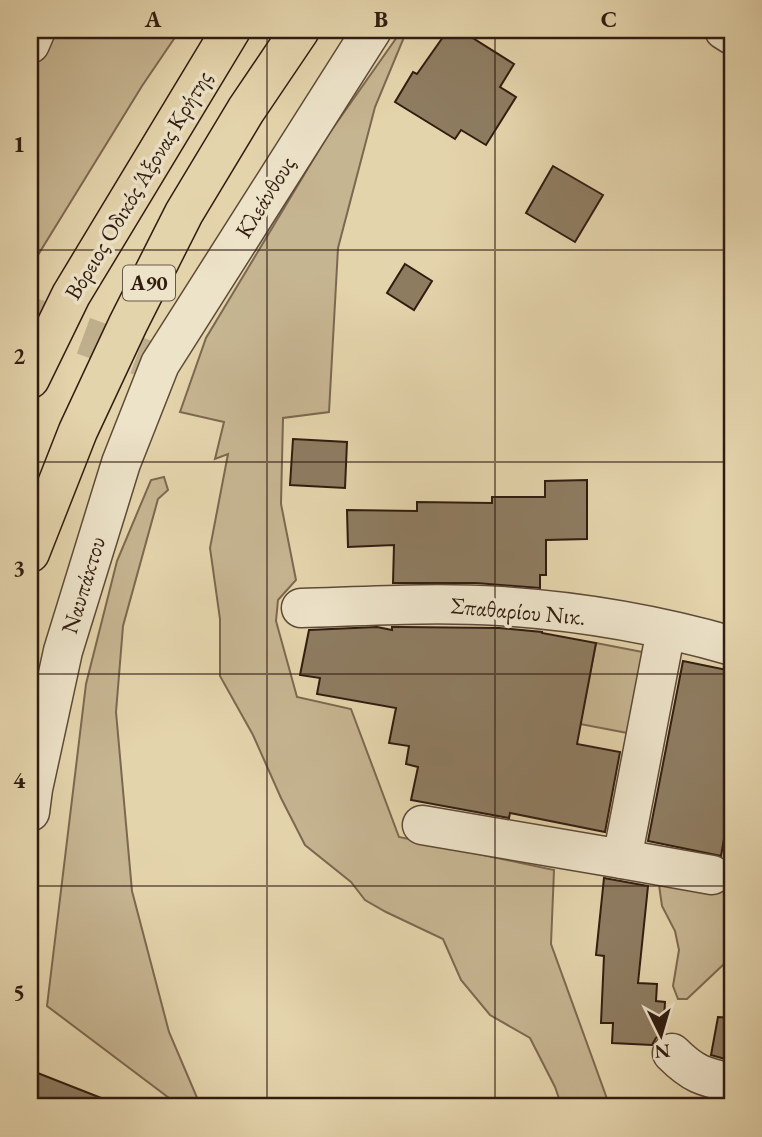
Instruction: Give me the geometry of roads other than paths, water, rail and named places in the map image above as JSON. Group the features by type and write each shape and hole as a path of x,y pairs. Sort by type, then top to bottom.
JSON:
{"highway":[{"name":"Βόρειος Οδικός Άξονας Κρήτης","path":"30,379 71,295 231,30"},
{"name":"Α90","path":"30,553 78,431 184,213 246,110 300,30"}],"street":[{"path":"30,44 36,30"},
{"name":"Κλεάνθους","path":"160,364 372,30"},
{"path":"724,30 732,35"},
{"name":"Ναυπάκτου","path":"30,812 62,651 121,463 160,364"},
{"name":"Σπαθαρίου Νικ.","path":"301,608 500,606 581,615 666,630 732,646"},
{"path":"622,859 666,630"},
{"path":"422,825 712,875"},
{"path":"672,1053 685,1066 701,1076 732,1083"}],"tunnel":[{"path":"30,316 160,364"}]}
